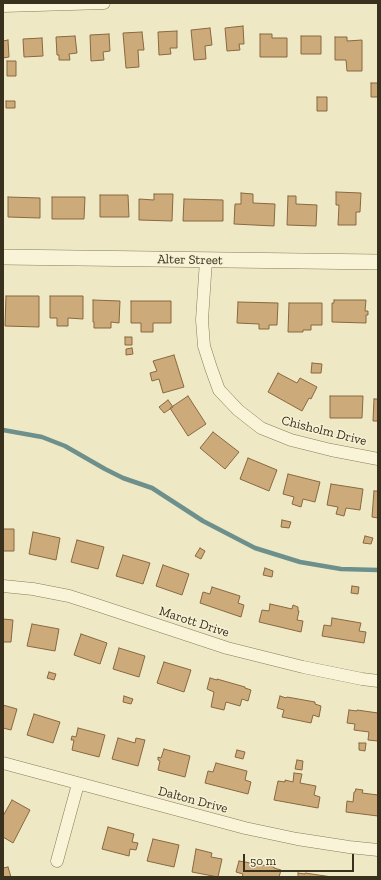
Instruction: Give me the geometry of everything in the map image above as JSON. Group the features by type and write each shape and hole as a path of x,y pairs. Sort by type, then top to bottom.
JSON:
{"street":[{"path":"3,6 104,3"},
{"name":"Alter Street","path":"3,257 378,262"},
{"name":"Chisholm Drive","path":"206,260 202,320 204,346 219,390 238,410 261,428 291,440 331,450 378,459"},
{"name":"Marott Drive","path":"3,586 33,589 68,596 227,648 303,667 378,681"},
{"name":"Dalton Drive","path":"3,763 245,828 297,839 378,850"},
{"path":"57,861 78,784"}],"building":[{"path":"243,26 244,44 239,44 240,50 227,51 225,28"},
{"path":"210,28 212,45 205,46 206,59 194,60 191,30"},
{"path":"177,31 177,48 170,48 171,54 159,55 158,32"},
{"path":"142,32 144,50 138,50 139,67 126,68 123,33"},
{"path":"109,34 110,51 103,52 104,60 91,61 90,35"},
{"path":"260,34 272,34 272,38 287,38 287,57 260,57"},
{"path":"75,36 77,53 69,54 70,60 59,60 59,55 57,55 56,37"},
{"path":"301,36 321,36 321,54 301,54"},
{"path":"335,37 347,37 347,41 362,40 362,71 347,71 346,60 335,60"},
{"path":"42,38 43,56 24,57 23,39"},
{"path":"8,40 9,57 3,58 3,41"},
{"path":"7,61 16,61 16,76 7,76"},
{"path":"371,83 378,83 378,97 371,97"},
{"path":"317,97 327,97 327,111 317,111"},
{"path":"6,101 15,101 15,108 6,108"},
{"path":"336,192 361,193 360,212 356,212 356,225 338,225 339,205 336,205"},
{"path":"241,193 253,194 253,203 275,204 274,226 234,224 235,204 241,204"},
{"path":"154,194 173,194 172,221 139,220 139,199 154,200"},
{"path":"100,195 128,195 129,217 100,217"},
{"path":"288,196 296,196 296,204 317,205 316,226 287,225"},
{"path":"8,197 40,198 40,218 8,217"},
{"path":"52,197 85,197 84,219 52,219"},
{"path":"184,199 223,200 223,221 183,221"},
{"path":"6,296 39,296 39,327 5,326"},
{"path":"50,296 83,296 83,319 68,318 68,326 57,326 57,318 50,318"},
{"path":"93,300 120,301 119,323 111,322 111,328 94,328"},
{"path":"334,300 366,300 365,311 368,311 368,315 366,315 366,323 332,322 332,303 334,303"},
{"path":"131,301 171,301 171,323 153,323 153,332 141,332 141,323 131,323"},
{"path":"238,302 278,303 277,325 269,325 269,329 259,329 259,324 237,323"},
{"path":"289,303 322,303 322,325 311,325 311,330 303,330 303,332 288,332"},
{"path":"125,337 132,337 132,345 125,345"},
{"path":"132,348 133,354 126,355 126,349"},
{"path":"174,355 184,387 163,393 159,379 152,381 150,373 157,371 153,361"},
{"path":"312,363 322,364 321,373 311,373"},
{"path":"278,373 297,383 300,378 317,387 311,399 309,398 302,411 268,392"},
{"path":"188,396 206,424 188,436 170,408"},
{"path":"330,396 363,396 362,418 330,418"},
{"path":"374,399 378,399 378,421 373,421"},
{"path":"168,400 173,407 164,413 159,407"},
{"path":"213,432 239,452 225,469 200,448"},
{"path":"248,458 277,470 269,491 240,479"},
{"path":"288,474 320,482 315,502 303,499 301,507 292,504 294,497 283,494"},
{"path":"331,484 363,489 360,510 346,508 344,516 336,514 338,507 327,505"},
{"path":"374,491 378,491 378,518 372,517"},
{"path":"282,520 291,522 289,528 281,527"},
{"path":"3,529 14,529 14,551 3,551"},
{"path":"33,532 60,538 56,560 29,554"},
{"path":"365,536 373,538 371,544 363,543"},
{"path":"77,540 104,547 98,569 71,562"},
{"path":"200,548 205,551 201,559 195,556"},
{"path":"123,555 150,563 143,584 116,576"},
{"path":"163,565 189,574 182,595 156,586"},
{"path":"265,568 273,571 272,577 263,575"},
{"path":"352,586 359,587 358,594 351,593"},
{"path":"212,587 240,596 238,603 244,605 241,617 200,603 203,592 210,594"},
{"path":"270,604 292,609 293,605 298,607 299,611 297,620 303,621 301,632 259,622 262,610 269,611"},
{"path":"332,618 361,623 359,631 366,632 364,643 322,636 324,625 331,626"},
{"path":"3,619 13,620 11,642 3,642"},
{"path":"32,624 59,629 55,651 27,646"},
{"path":"81,634 107,643 100,664 74,655"},
{"path":"119,648 145,656 139,677 113,669"},
{"path":"164,662 191,670 184,692 157,683"},
{"path":"49,672 56,674 54,680 47,678"},
{"path":"210,678 251,690 248,701 242,699 240,706 226,702 224,710 211,707 214,692 207,689"},
{"path":"124,696 133,699 131,704 123,702"},
{"path":"280,696 315,702 315,704 321,706 319,717 313,715 311,723 282,717 284,710 277,708"},
{"path":"3,705 17,709 11,730 3,728"},
{"path":"349,710 378,713 378,741 368,740 369,732 354,730 355,724 347,723"},
{"path":"34,714 60,722 53,743 27,735"},
{"path":"78,728 105,735 99,757 72,750 74,740 71,740 72,736 76,737"},
{"path":"118,738 135,743 136,738 145,740 138,766 112,759"},
{"path":"359,743 366,743 365,751 359,750"},
{"path":"164,749 190,756 185,777 158,770 160,761 158,760 158,757 161,758"},
{"path":"237,750 245,752 243,759 235,757"},
{"path":"297,760 303,761 302,770 295,769"},
{"path":"216,763 247,771 245,780 251,782 248,794 205,783 208,771 213,772"},
{"path":"294,773 302,774 300,783 316,786 314,795 320,797 318,808 274,800 278,781 285,782 285,780 293,782"},
{"path":"356,789 363,790 362,793 378,795 378,816 346,812 347,801 353,802 354,792"},
{"path":"12,800 30,810 13,843 3,837 3,816"},
{"path":"108,827 134,834 132,842 138,843 136,850 130,849 129,856 102,849"},
{"path":"153,839 179,845 174,867 147,861"},
{"path":"196,849 212,853 211,857 222,859 218,877 192,872"},
{"path":"239,861 274,867 281,870 279,877 242,877 243,874 236,872"},
{"path":"8,867 11,877 3,877 3,868"},
{"path":"298,873 305,873 332,877 298,877"}],"waterway":[{"path":"3,430 42,437 65,446 123,478 152,488 203,521 255,548 300,562 341,569 378,570"}]}
